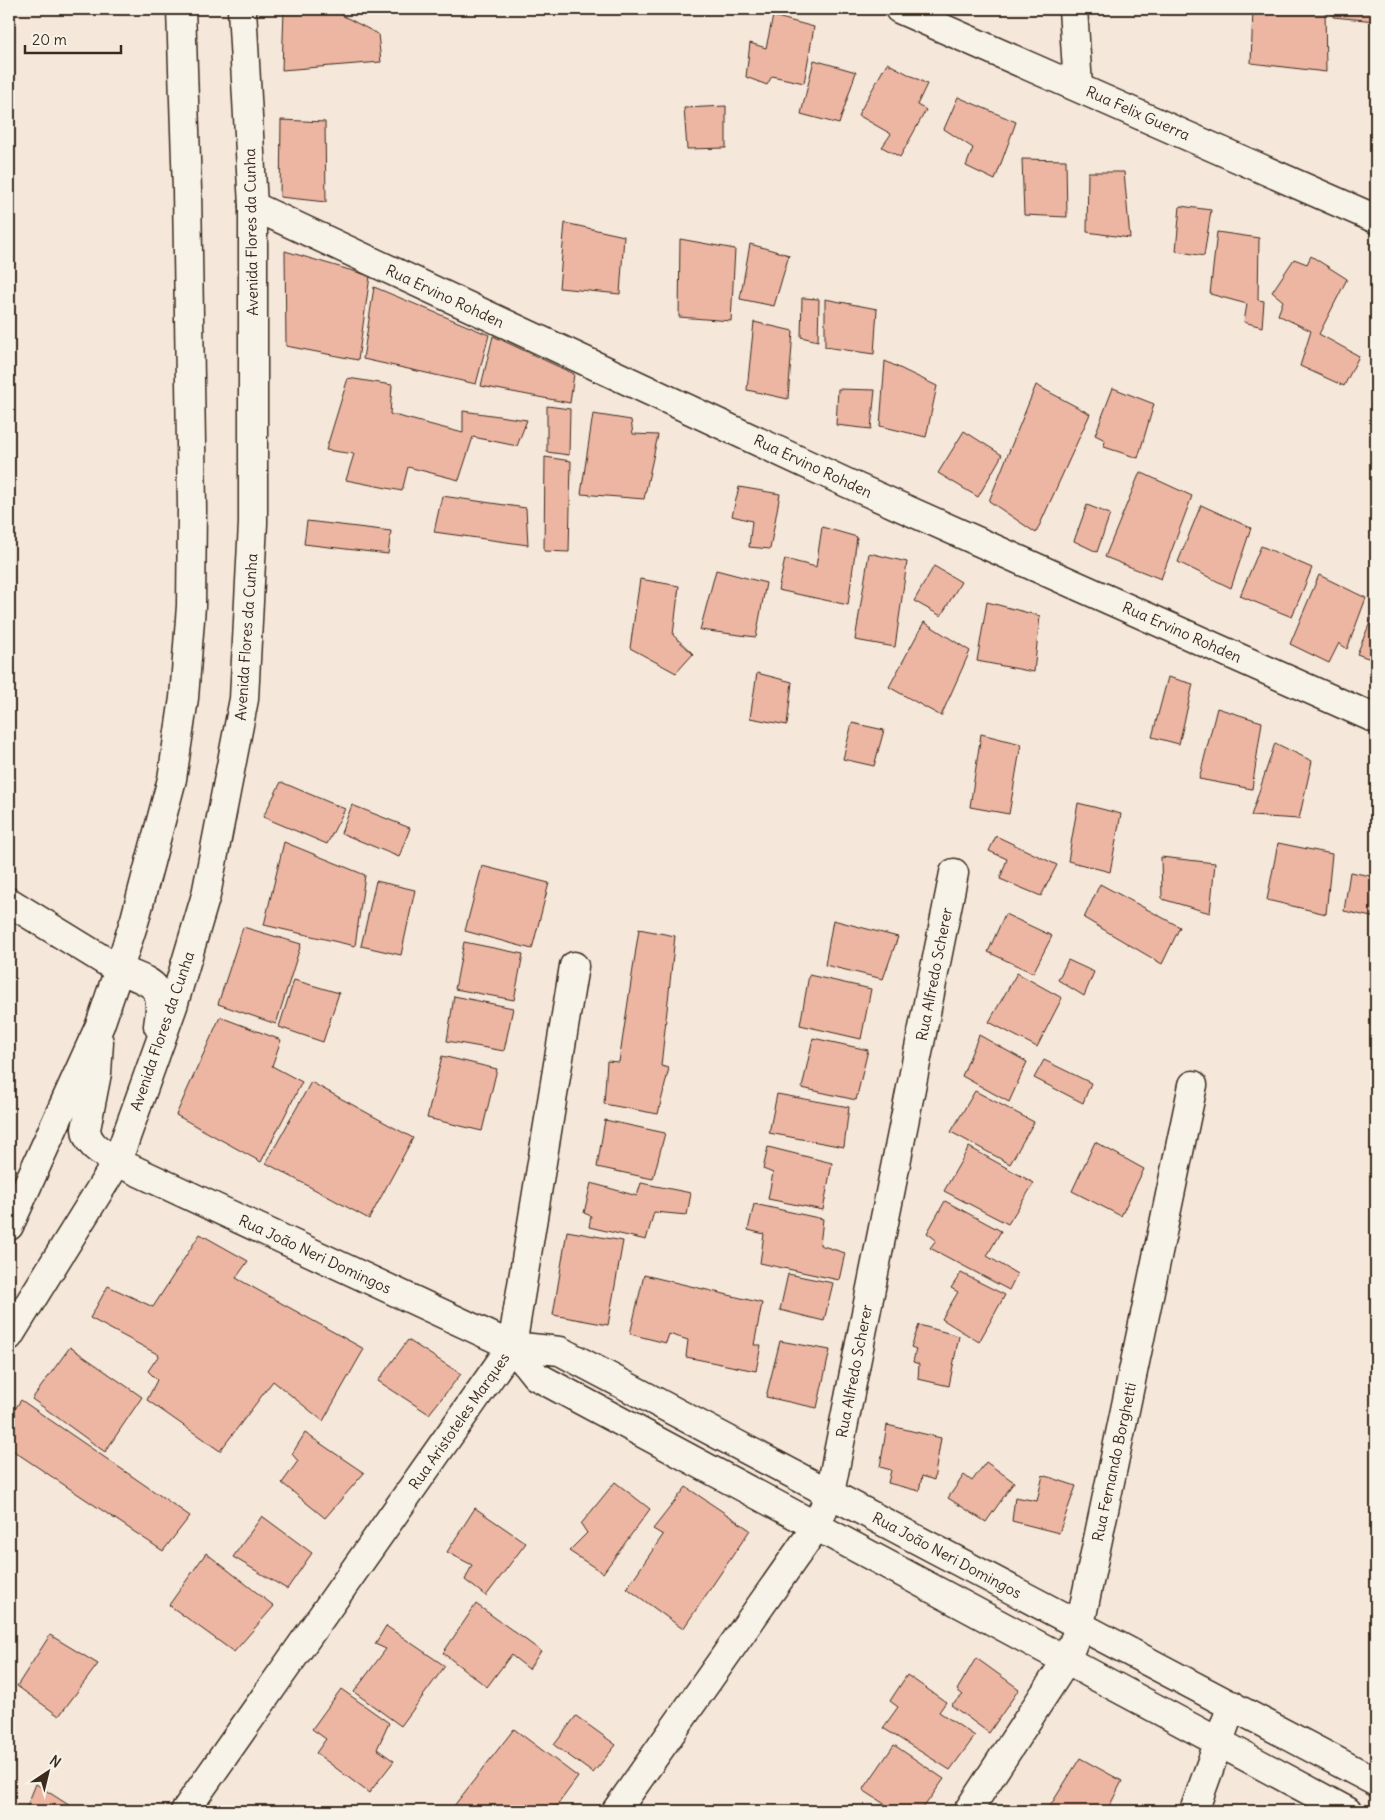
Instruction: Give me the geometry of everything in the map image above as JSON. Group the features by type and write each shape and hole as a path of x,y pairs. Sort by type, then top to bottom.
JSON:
{"street":[{"path":"9,1226 100,1025 135,919 172,779 184,698 191,606 192,508 188,190 181,9"},
{"name":"Avenida Flores da Cunha","path":"9,1336 117,1162 174,1006 206,894 244,699 253,523 252,206 242,9"},
{"name":"Rua Felix Guerra","path":"899,9 1078,86 1376,219"},
{"path":"1073,9 1078,86"},
{"name":"Rua Ervino Rohden","path":"252,206 847,483 1376,719"},
{"name":"Rua Alfredo Scherer","path":"616,1811 816,1527 830,1493 954,873"},
{"path":"9,902 118,969 147,981 158,991 162,1002 152,1065"},
{"name":"Rua Aristoteles Marques","path":"185,1811 512,1346 574,966"},
{"name":"Rua João Neri Domingos","path":"100,1025 97,1073 86,1129 86,1138 91,1144 117,1162 512,1346 560,1351 1376,1782"},
{"name":"Rua Fernando Borghetti","path":"968,1811 1066,1661 1080,1625 1193,1085"},
{"name":"Rua João Neri Domingos","path":"512,1346 536,1376 1347,1811"},
{"path":"1194,1811 1232,1705"}],"building":[{"path":"284,9 330,9 378,34 381,62 282,70"},
{"path":"1253,9 1325,9 1326,72 1251,63"},
{"path":"1333,9 1376,9 1376,21 1333,17"},
{"path":"773,16 814,27 804,83 772,76 767,85 746,77 750,43 766,48"},
{"path":"814,60 856,72 839,124 801,114"},
{"path":"887,63 927,84 917,105 926,110 900,157 882,147 891,134 858,115"},
{"path":"958,97 1016,122 995,180 966,166 973,148 944,129"},
{"path":"726,106 726,148 687,149 684,108"},
{"path":"281,120 325,122 326,202 280,197"},
{"path":"1022,159 1066,160 1067,217 1024,215"},
{"path":"1088,172 1124,172 1130,238 1087,232"},
{"path":"1180,206 1211,210 1204,256 1176,251"},
{"path":"565,223 624,236 620,294 559,288"},
{"path":"1217,232 1259,238 1258,300 1264,301 1262,327 1244,322 1247,304 1210,294"},
{"path":"680,239 735,249 731,321 679,317"},
{"path":"750,244 789,255 774,306 740,299"},
{"path":"285,251 370,276 358,360 286,346"},
{"path":"1311,256 1347,279 1319,334 1359,356 1344,386 1300,366 1311,331 1278,315 1283,301 1272,292 1294,259 1307,264"},
{"path":"374,287 489,335 476,384 363,359"},
{"path":"802,298 819,299 818,341 801,337"},
{"path":"825,299 877,309 874,354 825,347"},
{"path":"754,322 793,331 788,399 747,390"},
{"path":"493,336 574,374 570,403 481,386"},
{"path":"885,361 937,386 926,437 880,426"},
{"path":"348,378 392,385 390,414 463,433 463,411 527,420 517,446 473,437 459,480 408,467 402,491 346,480 354,454 326,450"},
{"path":"1036,385 1090,414 1036,533 989,501"},
{"path":"1113,388 1154,404 1138,458 1104,447 1105,440 1095,435"},
{"path":"838,389 875,390 871,429 836,425"},
{"path":"547,406 570,409 569,455 547,452"},
{"path":"593,414 631,420 633,434 658,435 644,499 581,494"},
{"path":"964,431 1002,455 978,497 938,473"},
{"path":"545,457 571,461 569,552 544,551"},
{"path":"1140,472 1192,496 1161,579 1105,557"},
{"path":"739,487 780,494 770,549 749,547 752,521 732,516"},
{"path":"442,496 526,508 528,545 434,532"},
{"path":"1087,505 1110,514 1097,552 1074,541"},
{"path":"1201,505 1251,528 1231,588 1178,562"},
{"path":"307,521 391,531 388,554 304,544"},
{"path":"822,527 857,537 848,605 778,590 785,559 816,567"},
{"path":"1261,546 1312,568 1292,617 1240,596"},
{"path":"869,553 907,562 895,647 855,640"},
{"path":"934,566 961,582 941,616 914,601"},
{"path":"716,570 766,583 756,637 700,630"},
{"path":"1319,575 1366,598 1347,649 1339,643 1329,663 1290,644"},
{"path":"640,579 679,586 673,635 693,654 676,673 630,648"},
{"path":"987,602 1040,616 1034,672 977,661"},
{"path":"1376,608 1376,661 1357,654"},
{"path":"924,622 970,651 941,716 889,687"},
{"path":"757,673 792,682 787,725 750,718"},
{"path":"1168,677 1193,684 1179,744 1152,737"},
{"path":"1217,708 1262,722 1252,789 1199,779"},
{"path":"852,723 884,730 874,766 843,759"},
{"path":"981,734 1021,744 1009,814 970,807"},
{"path":"1275,743 1312,761 1299,819 1251,816"},
{"path":"281,782 345,809 327,844 263,817"},
{"path":"1078,803 1121,814 1110,872 1068,861"},
{"path":"352,805 410,828 399,857 341,833"},
{"path":"996,836 1057,865 1041,896 1000,879 1007,859 989,851"},
{"path":"284,842 365,875 355,946 264,925"},
{"path":"1278,843 1332,854 1326,914 1267,900"},
{"path":"1161,857 1215,863 1210,913 1162,899"},
{"path":"482,866 549,883 532,949 465,931"},
{"path":"1350,872 1376,877 1376,918 1344,911"},
{"path":"376,881 415,890 401,955 361,946"},
{"path":"1100,884 1180,927 1162,964 1084,918"},
{"path":"1005,914 1052,936 1033,973 988,952"},
{"path":"833,920 898,937 883,979 825,965"},
{"path":"243,927 301,944 276,1024 218,1004"},
{"path":"639,929 675,936 661,1066 669,1068 658,1114 604,1104 607,1061 619,1062"},
{"path":"464,942 523,954 514,1000 455,989"},
{"path":"1068,960 1094,972 1084,996 1058,980"},
{"path":"1017,973 1062,998 1037,1047 989,1022"},
{"path":"809,975 871,989 861,1039 800,1025"},
{"path":"294,980 339,993 323,1042 279,1027"},
{"path":"454,996 513,1008 504,1051 447,1041"},
{"path":"220,1017 281,1040 272,1066 302,1082 261,1162 176,1115"},
{"path":"979,1035 1027,1062 1009,1102 962,1076"},
{"path":"813,1038 868,1050 856,1100 802,1088"},
{"path":"442,1056 497,1069 482,1131 427,1118"},
{"path":"1044,1060 1091,1083 1083,1103 1034,1078"},
{"path":"311,1082 413,1138 369,1219 266,1163"},
{"path":"975,1091 1034,1122 1010,1164 951,1132"},
{"path":"777,1094 849,1107 844,1147 769,1133"},
{"path":"605,1120 665,1133 653,1179 597,1167"},
{"path":"1095,1142 1144,1169 1121,1216 1072,1191"},
{"path":"768,1147 832,1163 823,1210 768,1199 773,1173 763,1169"},
{"path":"969,1147 1034,1183 1008,1224 944,1191"},
{"path":"591,1183 637,1196 641,1183 691,1193 687,1215 654,1212 646,1240 589,1227 591,1216 584,1213"},
{"path":"945,1201 1001,1231 987,1256 1017,1274 1009,1290 930,1248 936,1240 927,1233"},
{"path":"754,1204 823,1219 820,1245 845,1253 839,1280 760,1263 764,1234 748,1230"},
{"path":"567,1231 623,1241 608,1325 553,1315"},
{"path":"200,1234 248,1261 236,1278 364,1349 323,1421 273,1381 220,1451 147,1400 157,1380 148,1371 159,1355 90,1318 108,1286 153,1307"},
{"path":"961,1273 1005,1295 979,1342 942,1319 958,1292 951,1288"},
{"path":"788,1274 833,1283 824,1321 780,1310"},
{"path":"644,1275 762,1303 754,1345 761,1345 756,1371 686,1357 688,1340 669,1334 666,1343 630,1334"},
{"path":"919,1325 959,1336 949,1386 918,1379 919,1364 913,1362 916,1349 911,1347"},
{"path":"408,1340 461,1374 429,1414 378,1381"},
{"path":"780,1341 830,1350 817,1408 766,1397"},
{"path":"70,1347 142,1397 105,1452 32,1399"},
{"path":"21,1400 190,1516 163,1551 9,1448 9,1418"},
{"path":"887,1425 941,1438 934,1480 922,1476 919,1491 888,1483 891,1470 880,1467"},
{"path":"305,1433 364,1473 325,1518 282,1483 298,1461 292,1454"},
{"path":"986,1462 1014,1482 986,1522 948,1498 964,1475 972,1481"},
{"path":"1043,1475 1076,1486 1059,1533 1012,1521 1015,1497 1037,1501"},
{"path":"615,1482 650,1509 603,1573 569,1551 587,1533 581,1524"},
{"path":"686,1487 750,1530 683,1629 627,1588 663,1535 653,1529"},
{"path":"475,1508 526,1543 486,1596 465,1580 472,1565 447,1552"},
{"path":"262,1516 312,1553 287,1589 233,1557"},
{"path":"206,1553 274,1606 234,1652 169,1605"},
{"path":"476,1604 541,1651 529,1669 511,1655 487,1687 443,1653"},
{"path":"386,1626 445,1666 401,1726 354,1692 386,1649 375,1644"},
{"path":"50,1635 98,1664 59,1716 17,1686"},
{"path":"976,1658 1019,1689 989,1733 951,1705 963,1695 957,1690"},
{"path":"907,1675 946,1702 939,1712 975,1736 950,1770 883,1728 898,1707 890,1701"},
{"path":"341,1689 389,1723 377,1749 394,1761 369,1793 316,1753 326,1739 312,1729"},
{"path":"576,1716 616,1745 593,1773 554,1745"},
{"path":"514,1729 578,1777 553,1811 450,1811"},
{"path":"894,1745 944,1779 921,1811 895,1811 863,1790"},
{"path":"1080,1758 1122,1781 1107,1811 1047,1811"},
{"path":"36,1784 78,1811 36,1811 27,1806"}]}
